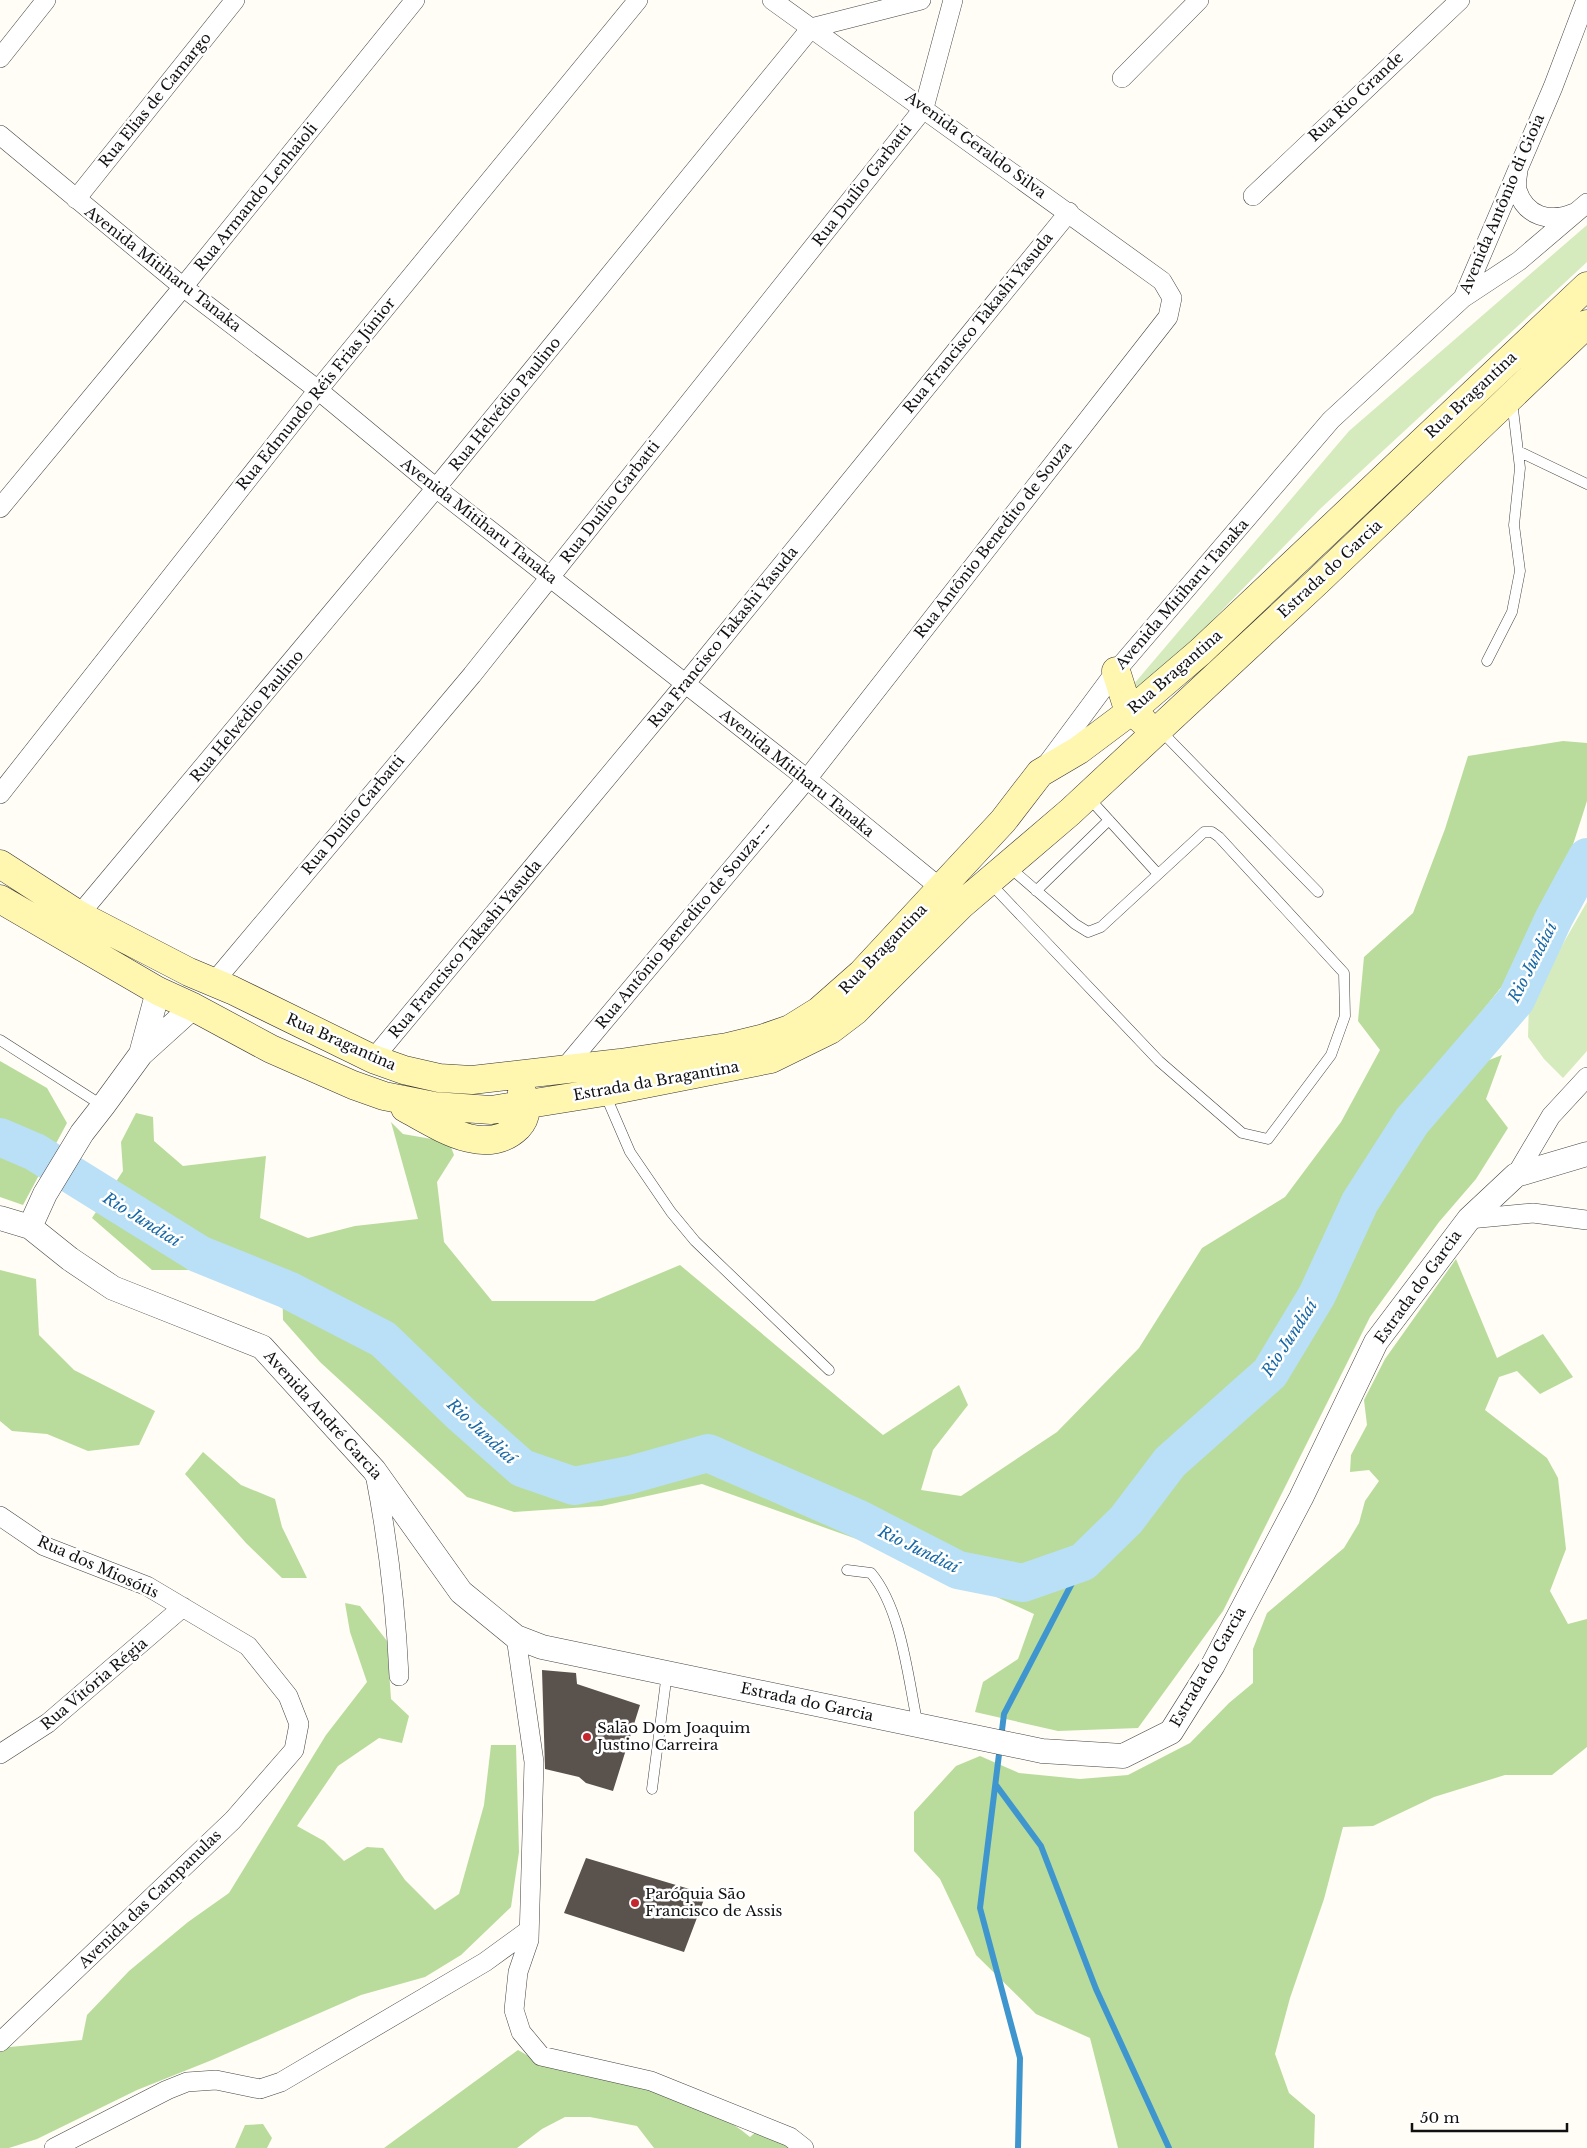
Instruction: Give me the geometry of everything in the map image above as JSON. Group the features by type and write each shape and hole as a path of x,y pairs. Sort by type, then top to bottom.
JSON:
{"main road":[{"name":"Rua Bragantina","path":"0,864 79,915 213,984 232,990 373,1059 404,1070 439,1078 472,1080 620,1063 727,1046 764,1038 790,1029 820,1012 951,897 1003,821 1040,773 1079,750 1131,711 1200,652 1587,286"},
{"name":"Estrada do Garcia","path":"1078,804 1587,324"},
{"path":"1116,672 1123,697 1131,711 1143,721 1159,729"},
{"path":"1078,804 1084,765 1079,750"},
{"name":"Estrada da Bragantina","path":"175,999 271,1049 353,1085 384,1096 460,1108 491,1110 735,1068 771,1059 800,1046 830,1030 855,1011 951,897 998,873 1078,804"},
{"path":"0,898 175,999"},
{"path":"604,1092 608,1076 620,1063"},
{"path":"514,1076 527,1104"}],"street":[{"path":"0,58 46,0"},
{"name":"Rua Elias de Camargo","path":"76,199 234,0"},
{"name":"Rua Armando Lenhaioli","path":"0,508 183,287 415,0"},
{"name":"Rua Edmundo Réis Frias Júnior","path":"0,794 318,390 638,0"},
{"name":"Avenida Geraldo Silva","path":"772,0 1069,212 1162,281 1172,298"},
{"path":"811,28 921,0"},
{"path":"924,108 953,0"},
{"path":"1122,78 1200,0"},
{"name":"Rua Rio Grande","path":"1254,196 1460,0"},
{"name":"Avenida Antônio di Gioia","path":"1331,420 1463,298 1518,170 1586,0"},
{"name":"Rua Helvédio Paulino","path":"79,915 436,488 811,28"},
{"name":"Rua Duílio Garbatti","path":"213,984 551,578 924,108"},
{"name":"Avenida Mitiharu Tanaka","path":"0,135 183,287 318,390 436,488 807,778 951,897"},
{"path":"1518,170 1517,189 1525,206 1541,217 1560,219 1582,208"},
{"path":"1463,298 1519,260 1582,208"},
{"name":"Rua Francisco Takashi Yasuda","path":"373,1059 685,684 1069,212"},
{"name":"Rua Antônio Benedito de Souza","path":"807,778 1168,317 1172,298"},
{"name":"Avenida Mitiharu Tanaka","path":"1040,773 1116,672 1331,420"},
{"name":"Rua Antônio Benedito de Souza---","path":"562,1071 807,778"},
{"path":"141,1054 175,999"},
{"path":"30,1228 45,1194 82,1134 141,1054 175,999"},
{"path":"1516,1175 1551,1116 1587,1077"},
{"name":"Estrada do Garcia","path":"516,1637 542,1647 1042,1751 1123,1756 1171,1732 1213,1665 1264,1569 1301,1498 1376,1342 1469,1219 1516,1175 1587,1154"},
{"path":"1469,1219 1533,1214 1587,1220"},
{"name":"Avenida André Garcia","path":"0,1218 30,1228 70,1259 113,1288 262,1347 374,1470 461,1592 516,1637"},
{"path":"374,1470 382,1512 397,1630 399,1676"},
{"name":"Rua dos Miosótis","path":"0,1516 44,1546 147,1586 248,1646 288,1696 299,1724 294,1750"},
{"name":"Rua Vitória Régia","path":"0,1754 48,1723 183,1607"},
{"path":"516,1637 534,1762 529,1940 518,1972 514,2010 521,2032 541,2056 651,2081 782,2133 804,2148"},
{"name":"Avenida das Campanulas","path":"0,2042 233,1820 294,1750"},
{"path":"54,2148 167,2090 187,2082 216,2080 260,2089 281,2082 485,1962 529,1930"}],"lane":[{"path":"1487,661 1512,612 1520,571 1514,525 1520,468 1512,395"},
{"path":"1518,450 1587,484"},
{"path":"1159,729 1318,892"},
{"path":"1078,804 1109,820 1158,874"},
{"path":"1036,891 1109,820"},
{"path":"1204,832 1212,832 1344,973 1345,1016 1331,1055 1268,1138 1242,1133 1159,1061 998,873 1036,891 1075,924 1088,932 1101,927 1204,832"},
{"path":"0,1040 103,1106"},
{"path":"604,1092 630,1152 671,1212 695,1241 829,1370"},
{"path":"847,1570 871,1573 882,1586 893,1608 918,1726"},
{"path":"652,1789 667,1673"}],"green space":[{"path":"1587,225 1587,262 1320,509 1141,694 1136,691 1133,685 1349,431"},
{"path":"1563,741 1587,743 1587,801 1569,857 1507,980 1451,1050 1428,1084 1502,1055 1486,1099 1508,1128 1476,1179 1439,1222 1370,1317 1223,1611 1138,1728 1058,1731 975,1712 983,1682 1018,1659 1034,1614 913,1559 702,1484 602,1506 514,1512 467,1497 320,1362 283,1320 282,1270 152,1270 92,1218 123,1171 121,1142 136,1113 153,1117 154,1141 183,1166 266,1156 260,1218 308,1238 355,1226 418,1219 391,1122 403,1134 449,1142 454,1155 437,1182 444,1242 492,1301 594,1301 680,1265 883,1435 959,1385 968,1405 933,1450 921,1490 961,1496 1057,1432 1139,1348 1202,1248 1285,1197 1341,1122 1380,1050 1358,1021 1364,957 1413,913 1445,829 1468,756"},
{"path":"1587,902 1587,1051 1563,1078 1544,1059 1528,1037 1529,1003"},
{"path":"0,1061 47,1088 67,1123 23,1205 0,1197"},
{"path":"1456,1259 1497,1358 1543,1334 1573,1377 1540,1394 1517,1371 1499,1377 1485,1410 1547,1458 1558,1478 1566,1549 1550,1591 1568,1624 1587,1619 1587,1747 1552,1775 1505,1775 1434,1797 1373,1826 1343,1827 1324,1899 1290,1998 1275,2054 1289,2093 1315,2115 1314,2148 1118,2148 1090,2038 1036,2014 976,1955 940,1879 914,1851 914,1812 956,1766 980,1756 1019,1773 1080,1779 1128,1775 1190,1743 1229,1703 1253,1683 1253,1649 1267,1613 1344,1548 1359,1523 1365,1501 1379,1481 1369,1470 1350,1472 1351,1455 1367,1425 1364,1400 1385,1359"},
{"path":"0,1270 36,1279 39,1335 74,1370 155,1411 139,1445 88,1451 47,1434 12,1431 0,1421"},
{"path":"203,1452 241,1485 275,1499 282,1527 307,1578 282,1578 246,1543 185,1474"},
{"path":"345,1603 360,1606 387,1641 391,1699 409,1716 402,1743 379,1738 338,1766 297,1826 324,1841 344,1861 367,1847 383,1848 405,1880 435,1910 459,1894 484,1805 491,1745 516,1745 519,1852 511,1907 461,1955 425,1977 361,1995 212,2060 137,2090 37,2139 9,2148 0,2148 0,2048 82,2040 87,2015 129,1971 188,1922 229,1893 326,1735 367,1682 350,1632"},
{"path":"518,2050 537,2060 556,2066 678,2098 716,2115 750,2137 758,2130 794,2148 654,2148 637,2126 590,2117 565,2117 542,2129 517,2148 384,2148"},
{"path":"263,2124 272,2138 267,2148 235,2148 245,2125"}],"building":[{"name":"Salão Dom Joaquim Justino Carreira","path":"542,1670 576,1673 577,1684 640,1705 613,1791 586,1783 579,1777 545,1769"},
{"name":"Paróquia São Francisco de Assis","path":"586,1858 706,1894 684,1952 564,1913"}],"waterway":[{"name":"Rio Jundiaí","path":"0,1137 35,1152 199,1254 288,1290 383,1339 462,1415 522,1468 574,1486 630,1475 708,1453 859,1519 958,1570 1023,1583 1083,1562 1126,1520 1170,1462 1270,1373 1317,1295 1360,1202 1412,1121 1516,1000 1554,918 1587,857"},
{"path":"1018,2148 1020,2058 980,1908 1004,1714 1083,1562"},
{"path":"996,1785 1041,1846 1096,1989 1169,2148"}],"place":[{"name":"Salão Dom Joaquim Justino Carreira","path":"587,1737"},
{"name":"Paróquia São Francisco de Assis","path":"635,1903"}]}
